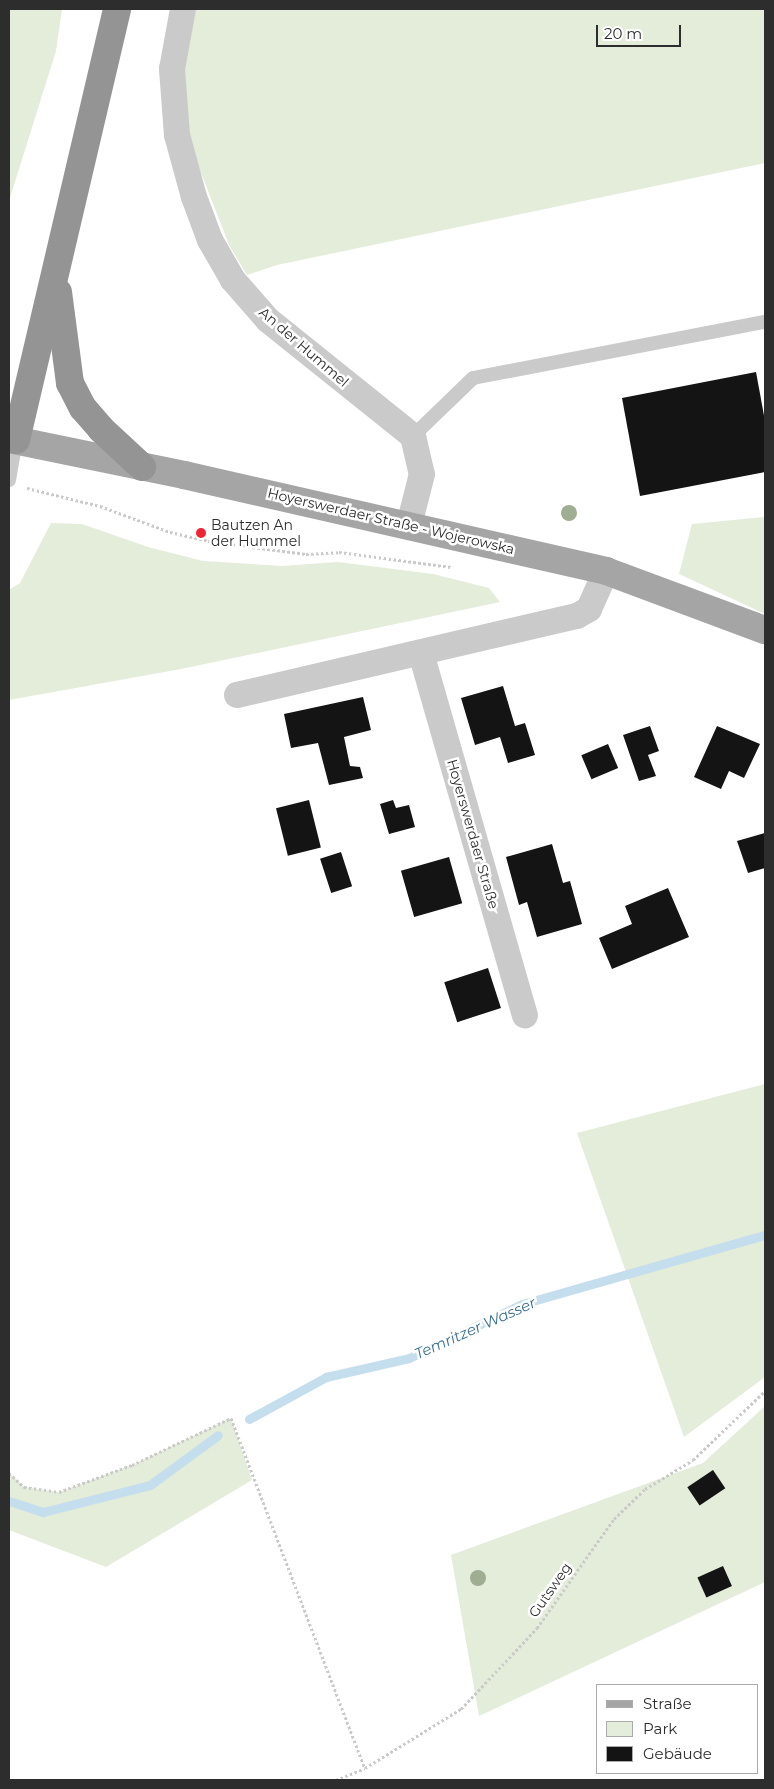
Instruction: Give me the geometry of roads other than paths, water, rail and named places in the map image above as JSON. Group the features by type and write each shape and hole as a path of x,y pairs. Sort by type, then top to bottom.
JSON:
{"highway":[{"path":"13,440 56,276 117,9"},
{"path":"56,276 70,383 83,408 100,429 142,467"}],"main road":[{"name":"Hoyerswerdaer Straße - Wojerowska","path":"13,440 409,525 606,571 765,630"}],"street":[{"name":"An der Hummel","path":"183,9 172,70 178,135 194,198 210,240 233,280 268,320 413,436"},
{"path":"409,525 422,474 413,436"},
{"path":"238,695 577,616 589,609 606,571"},
{"name":"Hoyerswerdaer Straße","path":"421,653 525,1015"}],"lane":[{"path":"413,436 472,378 765,322"},
{"path":"13,440 13,483"}],"waterway":[{"name":"Temritzer Wasser","path":"249,1419 326,1377 409,1358 522,1304 765,1235"},
{"name":"Temritzer Wasser","path":"9,1501 43,1512 150,1485 218,1435"}],"place":[{"name":"Bautzen An der Hummel","path":"201,533"}]}
